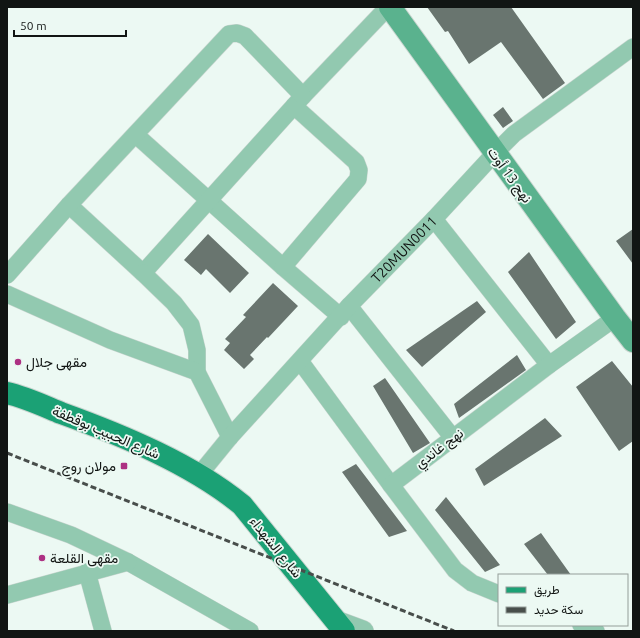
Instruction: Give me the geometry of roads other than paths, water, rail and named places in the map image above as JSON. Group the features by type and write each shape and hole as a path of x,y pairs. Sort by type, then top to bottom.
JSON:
{"main road":[{"name":"نهج 13 أوت","path":"389,7 633,341"},
{"name":"شارع الحبيب بوقطفة","path":"8,392 102,428 150,449 198,475"},
{"name":"شارع الشهداء","path":"198,475 228,493 242,505 340,626"}],"street":[{"path":"142,273 298,101 389,7"},
{"path":"7,275 69,205 229,34 237,33 245,36 298,101 356,162 359,170 358,179 283,267"},
{"name":"T20MUN0011","path":"198,475 345,312 514,134 633,47"},
{"path":"136,135 283,267 345,312 453,438"},
{"path":"69,205 174,303 191,325 196,350 197,372 230,438"},
{"path":"434,219 549,365"},
{"path":"7,294 110,340 197,372"},
{"name":"نهج غاندي","path":"391,485 549,365 615,318"},
{"path":"300,361 455,570 472,583 498,594"},
{"path":"7,512 71,535 128,562 250,631"},
{"path":"7,595 128,562"},
{"path":"87,572 103,631"},
{"path":"340,626 363,631"},
{"path":"584,626 596,631"}],"railway":[{"path":"7,453 454,631"}],"place":[{"name":"مقهى جلال","path":"18,362"},
{"name":"مولان روج","path":"124,466"},
{"name":"مقهى القلعة","path":"42,558"}]}
